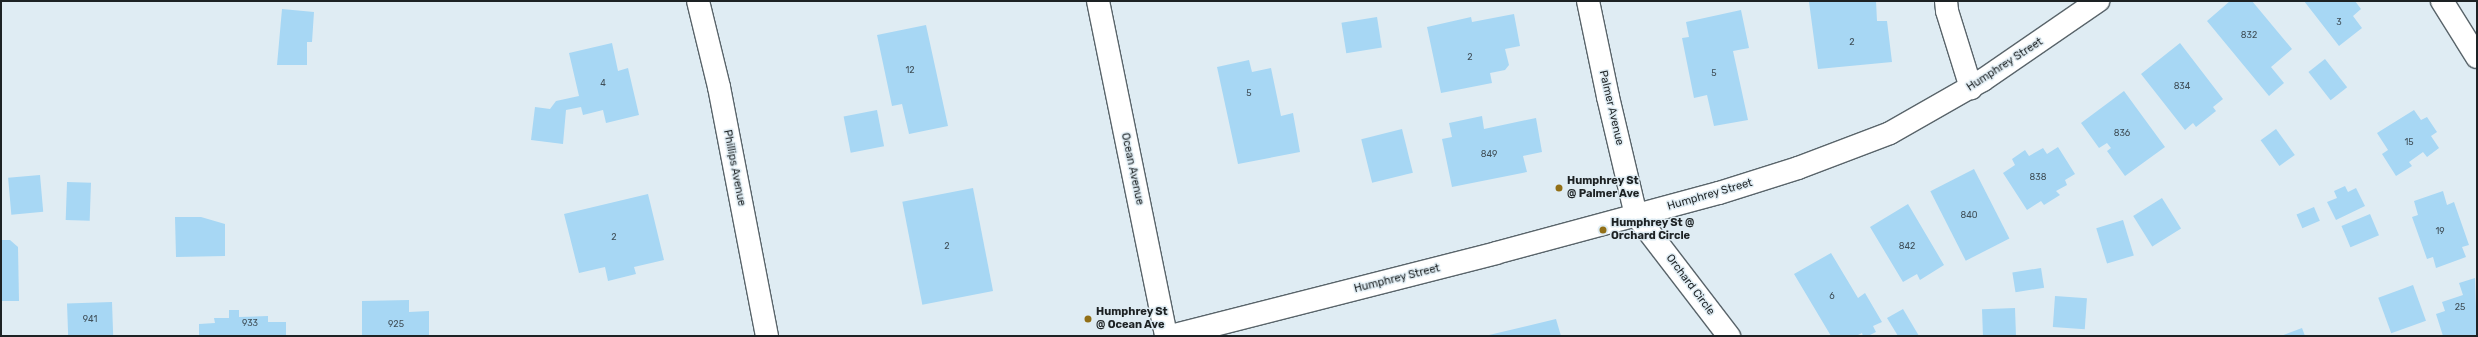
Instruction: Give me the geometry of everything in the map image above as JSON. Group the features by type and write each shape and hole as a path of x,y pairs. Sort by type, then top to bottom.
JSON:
{"street":[{"name":"Phillips Avenue","path":"698,1 719,87 767,336"},
{"name":"Ocean Avenue","path":"1098,1 1166,336"},
{"name":"Palmer Avenue","path":"1588,1 1608,97 1636,215"},
{"path":"1946,1 1946,11 1971,88"},
{"name":"Humphrey Street","path":"1171,336 1404,277 1719,193 1820,160 1890,133 1971,88 2098,1"},
{"path":"2442,1 2477,57"},
{"name":"Orchard Circle","path":"1636,215 1728,336"}],"building":[{"path":"1876,1 1877,21 1887,21 1892,62 1818,69 1809,2"},
{"path":"2230,1 2252,1 2292,49 2271,67 2284,83 2269,96 2207,21"},
{"path":"2304,1 2355,1 2361,9 2353,16 2362,28 2339,46"},
{"path":"282,9 314,12 312,42 307,42 307,65 277,65"},
{"path":"1741,10 1749,48 1733,51 1748,120 1714,126 1707,95 1694,98 1682,38 1689,37 1686,22"},
{"path":"1514,14 1520,46 1505,49 1509,65 1505,70 1490,73 1492,83 1441,93 1427,27 1471,17 1472,22"},
{"path":"1377,17 1382,48 1346,53 1341,23"},
{"path":"926,25 948,126 909,134 902,104 892,106 877,35"},
{"path":"612,43 618,71 628,68 639,115 606,123 603,110 583,115 581,107 566,110 563,144 531,140 535,107 550,109 556,101 579,96 569,53"},
{"path":"2180,43 2223,99 2213,107 2216,111 2196,127 2193,123 2185,130 2141,74"},
{"path":"2325,59 2347,87 2331,100 2308,72"},
{"path":"1249,60 1252,72 1271,68 1281,116 1293,113 1300,152 1238,164 1217,67"},
{"path":"2124,91 2165,147 2125,176 2107,151 2111,148 2107,143 2099,148 2081,123"},
{"path":"877,110 884,146 851,153 844,116"},
{"path":"2414,110 2421,120 2427,117 2437,132 2431,136 2439,148 2427,157 2423,152 2409,162 2412,166 2396,176 2382,154 2388,150 2377,133"},
{"path":"1482,116 1484,129 1536,118 1542,152 1523,156 1527,172 1452,187 1442,139 1452,137 1449,123"},
{"path":"1402,129 1413,173 1372,183 1361,139"},
{"path":"2276,129 2295,155 2279,166 2261,140"},
{"path":"2058,147 2075,174 2065,180 2067,185 2056,191 2060,195 2044,205 2041,201 2027,210 2003,173 2015,165 2012,159 2025,150 2029,156 2043,148 2047,154"},
{"path":"1974,169 2009,238 1966,261 1930,191"},
{"path":"40,175 43,212 11,215 8,178"},
{"path":"67,182 91,183 90,221 66,220"},
{"path":"2345,186 2348,192 2356,188 2365,206 2336,220 2327,202 2337,198 2334,191"},
{"path":"973,188 993,291 922,305 902,202"},
{"path":"2443,191 2447,205 2454,202 2469,245 2462,247 2466,257 2436,268 2433,257 2427,259 2412,217 2418,215 2414,201"},
{"path":"648,194 664,260 634,267 636,274 608,281 605,267 579,273 564,214"},
{"path":"2162,198 2181,229 2152,247 2133,216"},
{"path":"1908,204 1944,265 1920,280 1917,274 1903,282 1870,227"},
{"path":"2314,207 2320,221 2302,228 2297,214"},
{"path":"2370,214 2379,235 2350,247 2341,226"},
{"path":"175,217 201,217 225,224 225,256 176,257"},
{"path":"2123,220 2134,255 2107,264 2096,228"},
{"path":"1,240 10,240 18,247 19,301 1,301"},
{"path":"1831,253 1858,298 1865,293 1882,322 1873,326 1876,332 1868,336 1863,336 1862,333 1856,336 1831,336 1794,274"},
{"path":"2041,268 2044,288 2015,292 2012,273"},
{"path":"2475,278 2477,336 2443,336 2436,314 2445,311 2442,302 2463,295 2459,283"},
{"path":"2413,285 2426,321 2391,333 2378,298"},
{"path":"2055,296 2087,298 2085,329 2053,327"},
{"path":"409,300 409,312 429,311 429,336 362,336 362,301"},
{"path":"112,302 113,336 68,336 67,304"},
{"path":"2015,308 2016,336 1983,336 1982,309"},
{"path":"1903,309 1919,336 1898,336 1887,318"},
{"path":"229,310 239,310 239,317 268,316 268,322 286,322 286,336 199,336 199,324 215,323 214,318 229,318"},
{"path":"1556,319 1561,336 1489,336 1489,335"},
{"path":"2302,328 2305,336 2281,336"}],"place":[{"name":"Humphrey St @ Palmer Ave","path":"1559,188"},
{"name":"Humphrey St @ Orchard Circle","path":"1603,230"},
{"name":"Humphrey St @ Ocean Ave","path":"1088,319"}]}
